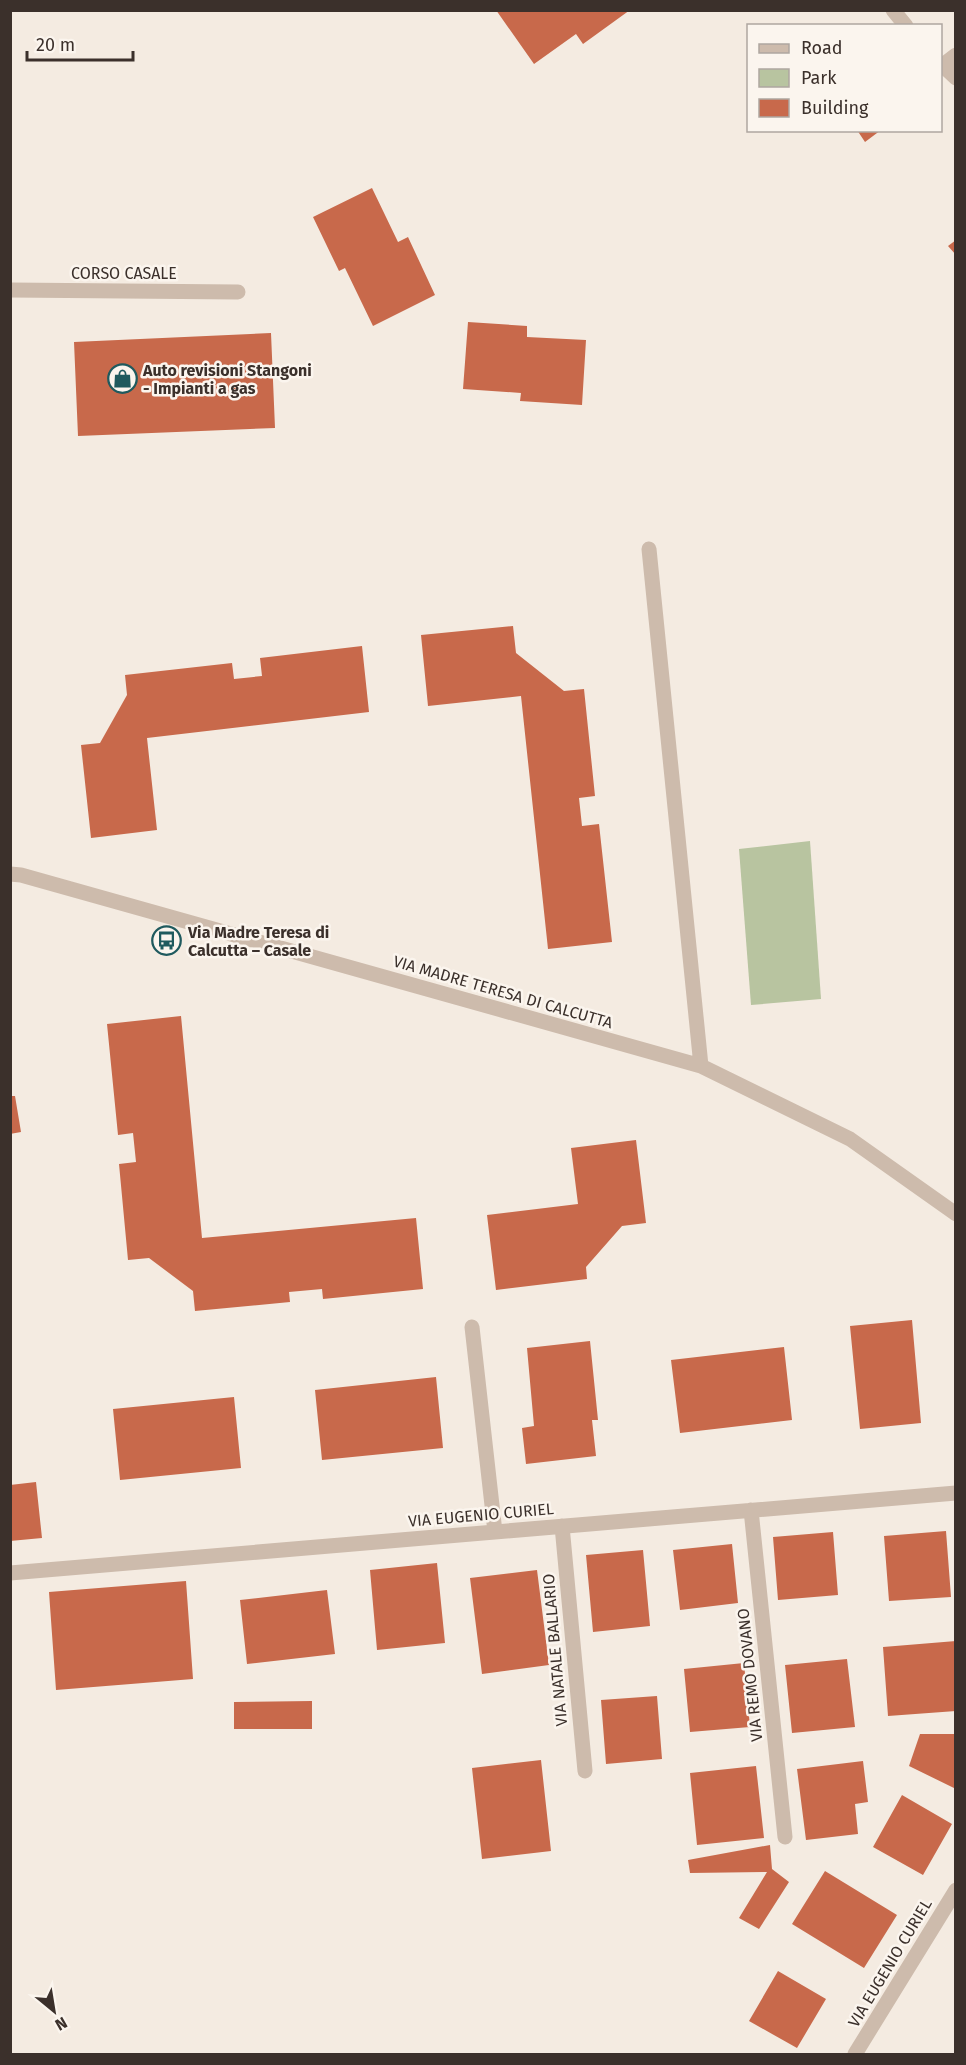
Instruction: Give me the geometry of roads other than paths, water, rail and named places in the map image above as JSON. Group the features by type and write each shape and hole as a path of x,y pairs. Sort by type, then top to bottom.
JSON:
{"street":[{"path":"893,10 904,24"},
{"path":"942,63 956,55"},
{"path":"942,65 956,78"},
{"name":"CORSO CASALE","path":"10,290 237,292"},
{"path":"649,549 701,1066"},
{"name":"VIA MADRE TERESA DI CALCUTTA","path":"10,874 21,875 701,1066 850,1139 956,1214"},
{"path":"472,1328 495,1532"},
{"name":"VIA EUGENIO CURIEL","path":"10,1573 956,1493"},
{"name":"VIA REMO DOVANO","path":"751,1510 784,1837"},
{"name":"VIA NATALE BALLARIO","path":"562,1526 585,1771"},
{"name":"VIA EUGENIO CURIEL","path":"855,2055 956,1890"}],"place":[{"name":"Auto revisioni Stangoni - Impianti a gas","path":"122,379"},
{"name":"Via Madre Teresa di Calcutta – Casale","path":"167,941"}]}
